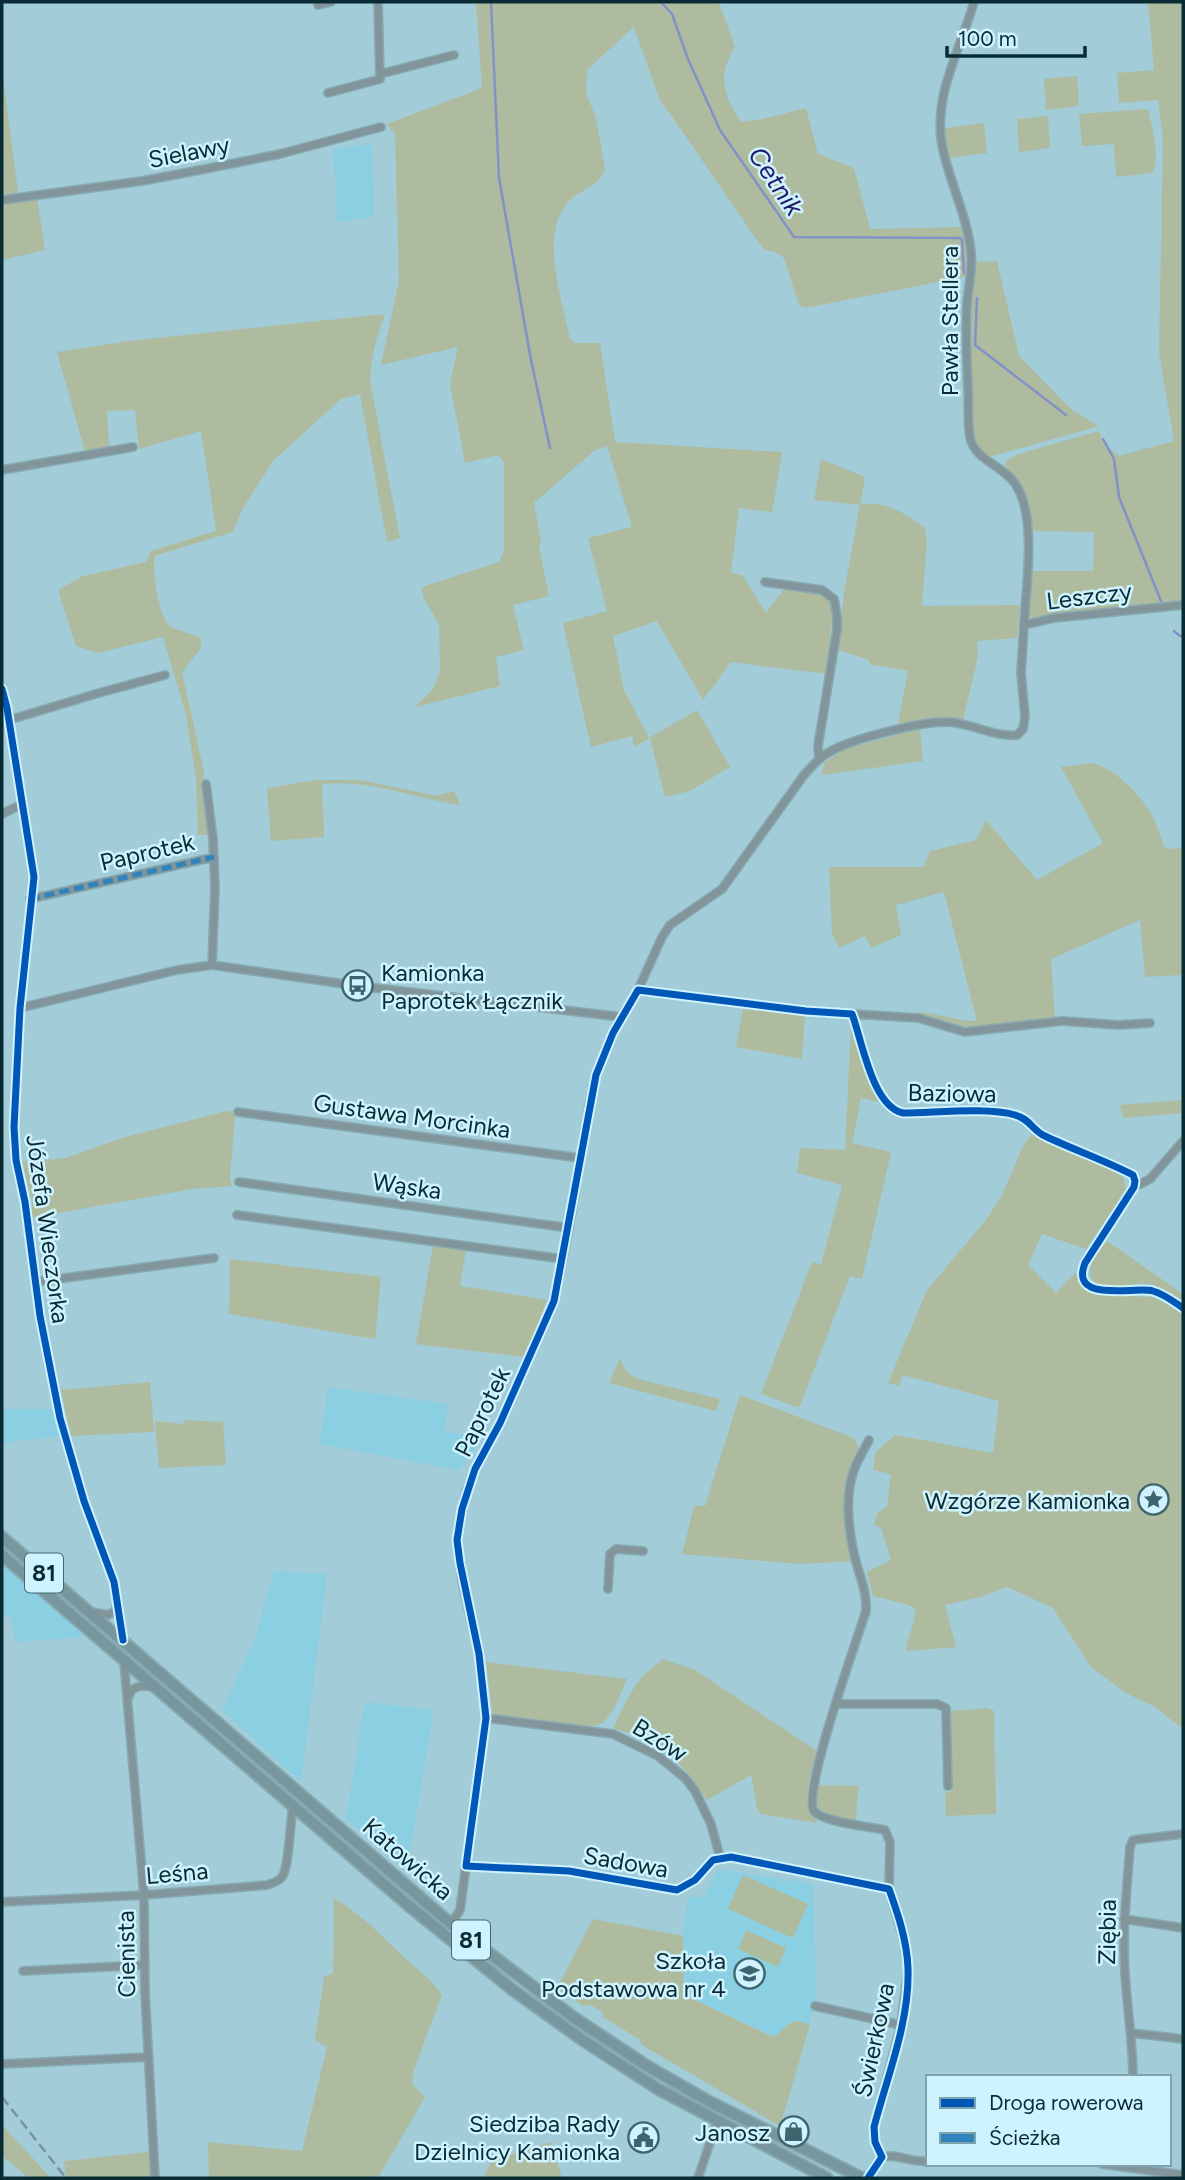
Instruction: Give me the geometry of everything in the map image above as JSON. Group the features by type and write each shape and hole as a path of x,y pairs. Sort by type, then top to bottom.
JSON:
{"main road":[{"name":"Katowicka","path":"2,1537 452,1924 573,2017 647,2066 708,2101 862,2178"},
{"name":"Katowicka","path":"2,1555 293,1808 460,1948 548,2016 645,2081 717,2122 827,2178"}],"street":[{"path":"318,5 331,2"},
{"path":"328,93 380,79 378,2"},
{"name":"Pawła Stellera","path":"974,2 952,66 941,108 940,123 942,144 966,225 971,253 966,331 970,436 979,455 1015,482 1025,500 1028,525 1024,625"},
{"path":"380,74 454,55"},
{"name":"Sielawy","path":"2,200 194,172 280,154 381,127"},
{"path":"2,470 133,447"},
{"path":"765,582 822,590 828,593 836,604 837,630 818,746 819,759"},
{"name":"Leszczy","path":"662,937 670,925 722,889 773,817 819,759 845,745 923,723 948,722 999,734 1017,735 1023,729 1026,716 1021,673 1024,625 1054,618 1183,605"},
{"path":"9,720 165,675"},
{"name":"Józefa Wieczorka","path":"2,689 34,877 20,1008 16,1160 60,1418 84,1500 114,1581 123,1640"},
{"path":"206,784 214,857"},
{"path":"2,814 22,804"},
{"name":"Paprotek","path":"30,899 214,857 212,965"},
{"name":"Paprotek","path":"452,1924 460,1910 486,1718 479,1654 457,1540 461,1510 475,1469 499,1423 554,1301 596,1075 603,1054 638,990 662,937"},
{"path":"20,1008 212,965 322,982 622,1017"},
{"path":"638,990 755,1006 918,1018 973,1033 1062,1021 1119,1025 1150,1023"},
{"name":"Baziowa","path":"852,1014 878,1090 889,1107 903,1113 1015,1114 1027,1119 1041,1135 1101,1158 1133,1175 1134,1188"},
{"name":"Gustawa Morcinka","path":"238,1112 580,1158"},
{"path":"1183,1142 1150,1179 1134,1188 1082,1271 1088,1284 1100,1291 1153,1291 1183,1308"},
{"name":"Wąska","path":"239,1182 569,1228"},
{"path":"237,1215 563,1259"},
{"path":"35,1282 215,1258"},
{"name":"Świerkowa","path":"869,1440 855,1469 849,1501 855,1559 866,1594 866,1611 822,1749 811,1800 813,1809 823,1818 886,1830 890,1842 889,1889 904,1941 908,1969 901,2025 874,2127 874,2142 882,2157"},
{"path":"608,1589 610,1554 616,1549 643,1551"},
{"path":"86,1609 108,1615 115,1611 119,1602"},
{"name":"Cienista","path":"124,1661 145,1895 145,1965 155,2178"},
{"path":"127,1703 129,1694 136,1687 156,1688"},
{"path":"837,1704 937,1704 946,1708 948,1786"},
{"name":"Bzów","path":"486,1718 613,1734 658,1756 685,1778 695,1791 711,1824 720,1857"},
{"name":"Leśna","path":"2,1902 145,1895 277,1882 286,1870 288,1832 293,1808"},
{"name":"Ziębia","path":"1133,2075 1124,1919 1130,1847 1133,1840 1183,1834"},
{"path":"720,1857 889,1889"},
{"name":"Sadowa","path":"466,1866 569,1871 677,1890 695,1880 713,1860 720,1857"},
{"path":"1124,1919 1183,1928"},
{"path":"23,1971 145,1965"},
{"name":"Świerkowa","path":"815,2006 901,2025"},
{"path":"1132,2033 1183,2039"},
{"path":"2,2064 149,2057"},
{"path":"698,2178 717,2122"},
{"path":"868,2178 882,2157 895,2156 913,2162 926,2161"},
{"path":"1132,2166 1183,2175"}],"shaded area":[{"path":"372,144 374,217 338,222 333,149"},
{"path":"328,1387 448,1404 444,1432 483,1437 459,1470 320,1444"},
{"path":"2,1409 52,1409 61,1436 2,1443"},
{"path":"2,1544 84,1637 16,1642 11,1616 2,1616"},
{"path":"274,1571 327,1574 301,1782 222,1710 255,1639"},
{"path":"365,1702 434,1710 407,1870 346,1819"},
{"name":"Szkoła Podstawowa nr 4","path":"719,1869 813,1884 816,1999 802,2050 684,1994 683,1936 688,1896 703,1898"}],"green space":[{"path":"476,2 719,2 735,47 726,67 724,85 741,122 806,108 818,154 854,168 870,229 963,227 968,276 805,308 799,305 784,258 765,250 660,101 634,27 588,69 587,96 595,115 605,168 600,178 570,200 560,213 555,229 555,266 570,338 575,343 600,343 615,442 782,452 772,512 739,508 731,573 742,575 766,613 784,589 821,594 829,598 833,609 827,674 731,662 703,700 657,621 613,636 624,690 649,738 697,710 730,767 690,791 665,797 650,738 634,747 632,736 591,747 563,623 607,611 588,538 632,527 607,446 594,451 534,503 549,596 513,605 524,650 496,657 500,686 415,707 433,689 440,671 439,624 423,597 422,587 499,562 504,550 504,462 498,455 465,463 450,384 458,347 381,365 399,280 395,134 387,124 482,88"},
{"path":"1148,2 1183,2 1183,602 1034,619 1029,616 1029,571 1093,571 1094,532 1032,531 1025,495 1005,466 1006,461 1019,454 1099,431 1105,444 1119,456 1174,441 1159,353 1163,139 1158,100 1119,103 1117,73 1154,70"},
{"path":"2,69 18,192 2,195"},
{"path":"1077,76 1079,106 1046,110 1044,79"},
{"path":"1148,109 1156,150 1152,173 1116,177 1114,144 1082,146 1079,114"},
{"path":"1048,116 1050,148 1019,152 1017,119"},
{"path":"984,123 987,153 949,158 946,128"},
{"path":"37,198 45,250 2,260 2,204"},
{"path":"997,261 1019,356 1072,410 1099,426 989,457 979,449 973,435 969,330 975,262"},
{"path":"385,314 374,350 371,387 400,538 387,542 360,394 341,399 273,461 242,510 233,532 154,556 157,593 166,621 174,628 201,638 201,648 182,672 204,772 202,791 208,835 198,835 196,777 186,715 163,637 98,653 76,646 58,590 83,576 146,562 151,551 216,531 201,431 139,449 135,410 107,411 109,446 85,451 57,352 129,341"},
{"path":"821,459 865,477 860,504 895,509 925,528 927,540 922,606 1020,605 1017,638 977,641 978,656 963,720 938,718 898,724 908,671 869,664 869,660 838,650 844,592 860,505 814,500"},
{"path":"920,728 923,761 822,775 824,763 843,750"},
{"path":"1091,763 1109,770 1135,792 1153,817 1165,849 1183,848 1183,975 1145,977 1140,920 1051,959 1055,1019 976,1030 960,1029 917,1016 918,1012 977,1021 944,892 896,905 901,935 871,948 865,936 839,948 832,933 829,867 924,867 930,851 976,840 986,820 1037,880 1103,843 1061,767"},
{"path":"316,780 360,780 437,796 454,791 460,805 357,784 322,784 324,837 271,841 267,788"},
{"path":"743,1009 805,1016 802,1059 736,1047"},
{"path":"851,1026 880,1102 861,1098 852,1143 891,1152 862,1279 850,1276 800,1406 797,1407 761,1394 812,1262 821,1265 842,1185 797,1173 800,1148 845,1150"},
{"path":"1183,1100 1183,1113 1123,1118 1120,1105"},
{"path":"230,1110 235,1116 230,1178 232,1186 192,1189 32,1218 32,1201 22,1162 66,1158 122,1138"},
{"path":"1032,1134 1123,1176 1126,1190 1086,1249 1042,1234 1028,1265 1056,1293 1075,1273 1084,1285 1099,1295 1152,1297 1183,1313 1183,1729 1155,1707 1126,1693 1091,1667 1053,1608 1007,1587 981,1597 945,1605 956,1647 906,1651 915,1609 873,1596 867,1572 891,1560 881,1528 874,1525 878,1512 887,1507 891,1474 873,1470 876,1452 895,1435 993,1453 999,1401 903,1375 899,1386 888,1383 927,1290 987,1219 1003,1193 1023,1146"},
{"path":"1107,1241 1183,1294 1183,1301 1149,1284 1111,1287 1097,1284 1092,1279 1090,1269"},
{"path":"433,1245 466,1250 460,1286 547,1300 525,1357 416,1344"},
{"path":"230,1259 381,1277 375,1339 229,1314"},
{"path":"620,1358 626,1371 638,1379 720,1399 716,1411 609,1383"},
{"path":"150,1382 154,1432 71,1436 61,1390"},
{"path":"740,1395 854,1438 859,1448 849,1476 846,1504 852,1561 799,1564 682,1554 694,1506 705,1506"},
{"path":"185,1420 223,1422 226,1465 159,1468 155,1421 184,1424"},
{"path":"663,1659 695,1670 817,1751 808,1798 812,1815 818,1823 760,1814 751,1775 707,1800 687,1772 669,1754 646,1740 613,1728 638,1682"},
{"path":"486,1662 627,1679 614,1708 602,1723 582,1727 550,1725 493,1716"},
{"path":"987,1708 994,1711 996,1814 946,1816 945,1793 951,1792 950,1716 952,1711"},
{"path":"819,1781 820,1785 858,1786 856,1822 822,1813 817,1802"},
{"path":"743,1875 808,1904 793,1938 728,1909"},
{"path":"334,1898 372,1927 430,1980 442,1995 414,2070 412,2084 425,2097 378,2178 209,2178 208,2142 302,2151 327,2047 315,2040 324,1977 333,1973"},
{"path":"593,1919 683,1936 684,1995 773,2037 793,2022 810,2025 780,2126 642,2045 639,2039 603,2017 604,2013 591,2005 583,2006 557,1988"},
{"path":"746,1930 786,1948 778,1967 738,1949"},
{"path":"2,2125 51,2178 29,2178 2,2156"},
{"path":"551,2142 562,2178 483,2178 492,2160"},
{"path":"148,2152 153,2178 66,2178 64,2161"}],"waterway":[{"path":"491,2 499,178 531,360 550,448"},
{"name":"Cetnik","path":"661,2 672,14 688,59 720,130 794,237 960,238 964,273"},
{"name":"Cetnik","path":"977,298 975,345 1066,415"},
{"name":"Cetnik","path":"1103,439 1114,459 1119,497 1161,601"},
{"name":"Cetnik","path":"1174,631 1183,636"}],"railway":[{"path":"2,2097 66,2178"}],"marked path":[{"path":"30,899 214,857"}],"cycle path":[{"path":"2,689 34,877 20,1008 14,1127 16,1160 25,1202 40,1316 60,1418 84,1501 114,1582 123,1640"},
{"path":"868,2178 882,2157 875,2142 874,2127 897,2049 908,1988 906,1948 889,1889 731,1857 713,1860 695,1880 677,1890 569,1871 466,1866 486,1718 479,1654 457,1540 462,1509 475,1469 500,1423 554,1301 596,1075 613,1033 638,990 806,1011 852,1014 870,1071 883,1098 892,1108 903,1113 975,1111 1015,1115 1045,1136 1133,1175 1134,1187 1085,1263 1083,1276 1086,1284 1095,1289 1153,1291 1183,1308"}],"place":[{"name":"Kamionka Paprotek Łącznik","path":"358,986"},
{"name":"Wzgórze Kamionka","path":"1153,1500"},
{"name":"Szkoła Podstawowa nr 4","path":"749,1974"},
{"name":"Janosz","path":"793,2132"},
{"name":"Siedziba Rady Dzielnicy Kamionka","path":"643,2137"}]}
